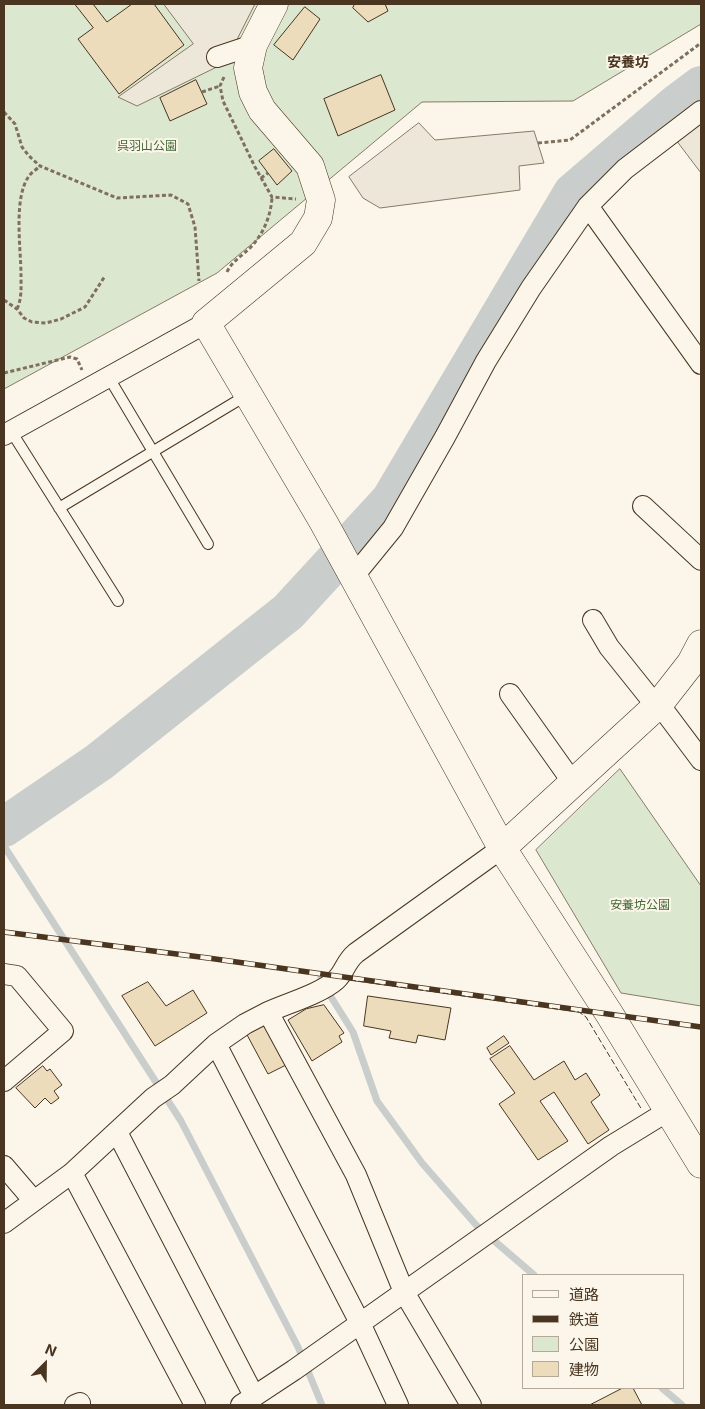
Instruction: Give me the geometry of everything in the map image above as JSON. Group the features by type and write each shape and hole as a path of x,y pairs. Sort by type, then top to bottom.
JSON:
{"street":[{"path":"7,433 214,315 303,243 318,218 321,200 310,166 262,110 253,92 248,68 235,51 274,4"},
{"path":"353,577 393,528 486,361 531,288 588,206 625,170 701,111"},
{"path":"588,206 701,364"},
{"path":"214,315 248,394 324,523 502,848 610,1015 701,1164"},
{"path":"643,506 701,560"},
{"path":"593,620 609,647 649,697 660,704 701,760"},
{"path":"4,1223 72,1173 216,1044 245,1024 268,1012 327,988 339,977 348,959 502,848 660,704 691,663 701,644"},
{"path":"510,694 566,773 572,785"},
{"path":"4,974 16,976 63,1031 4,1081"},
{"path":"268,1012 356,1175 404,1292 471,1405"},
{"path":"216,1044 360,1323 398,1405"},
{"path":"117,1132 245,1403 611,1146 668,1111"},
{"path":"4,1166 34,1201"},
{"path":"72,1173 195,1405"}],"lane":[{"path":"100,381 153,451 208,544"},
{"path":"59,508 248,394"},
{"path":"7,433 59,508 118,601"}],"path":[{"path":"538,143 570,140 701,43"},
{"path":"214,315 230,265 252,246 271,212 272,196 261,178 223,100 220,86 235,51"},
{"path":"202,92 220,86"},
{"path":"4,112 15,124 22,147 40,166 118,198 171,195 184,200 188,204 196,227 199,281"},
{"path":"16,309 21,300 18,218 23,190 28,177 40,166"},
{"path":"261,178 268,173"},
{"path":"272,196 321,200"},
{"path":"4,300 24,318 32,322 46,323 61,320 85,307 105,276"},
{"path":"4,373 70,357 77,360 100,381"}],"green space":[{"name":"呉羽山公園","path":"4,4 701,4 701,24 573,101 422,102 217,273 4,389"},
{"name":"安養坊公園","path":"620,769 701,886 701,1006 621,993 536,850"}],"shaded area":[{"path":"164,4 255,4 225,63 137,106 118,97 193,44"},
{"path":"701,121 701,173 676,140"},
{"path":"419,123 435,140 534,131 544,163 519,166 520,190 380,208 363,198 349,177"}],"building":[{"path":"75,4 93,4 107,22 132,4 154,4 184,45 119,94 78,39 93,28"},
{"path":"355,4 385,4 388,11 368,22 353,8"},
{"path":"305,7 320,19 293,60 274,45"},
{"path":"381,75 395,110 338,136 324,99"},
{"path":"196,80 207,104 170,121 160,98"},
{"path":"274,149 292,171 277,185 259,161"},
{"path":"148,982 166,1006 193,990 207,1013 155,1046 122,996"},
{"path":"368,996 451,1008 445,1040 418,1035 416,1043 389,1038 391,1031 364,1026"},
{"path":"324,1005 344,1033 339,1036 342,1042 312,1061 288,1020 306,1009"},
{"path":"264,1023 286,1065 268,1074 246,1033"},
{"path":"504,1036 509,1043 491,1055 487,1048"},
{"path":"510,1046 534,1080 564,1061 575,1080 586,1073 600,1095 591,1102 609,1130 588,1144 554,1092 540,1101 568,1141 538,1160 499,1104 515,1093 490,1059"},
{"path":"43,1066 47,1071 50,1069 62,1085 54,1091 59,1098 51,1104 45,1098 35,1108 16,1088"},
{"path":"621,1389 634,1389 642,1405 590,1405"}],"waterway":[{"path":"4,827 99,762 288,612 391,500 573,193 677,104 701,86"},
{"path":"4,846 181,1121 298,1347 322,1405"},
{"path":"321,976 321,981 353,1032 377,1101 422,1163 477,1226 533,1274"},
{"path":"663,1389 682,1405"}],"railway":[{"path":"4,932 208,958 701,1027"}],"fence":[{"path":"350,980 579,1012 586,1017 642,1110"}],"district":[{"name":"安養坊","path":"628,63"}]}
